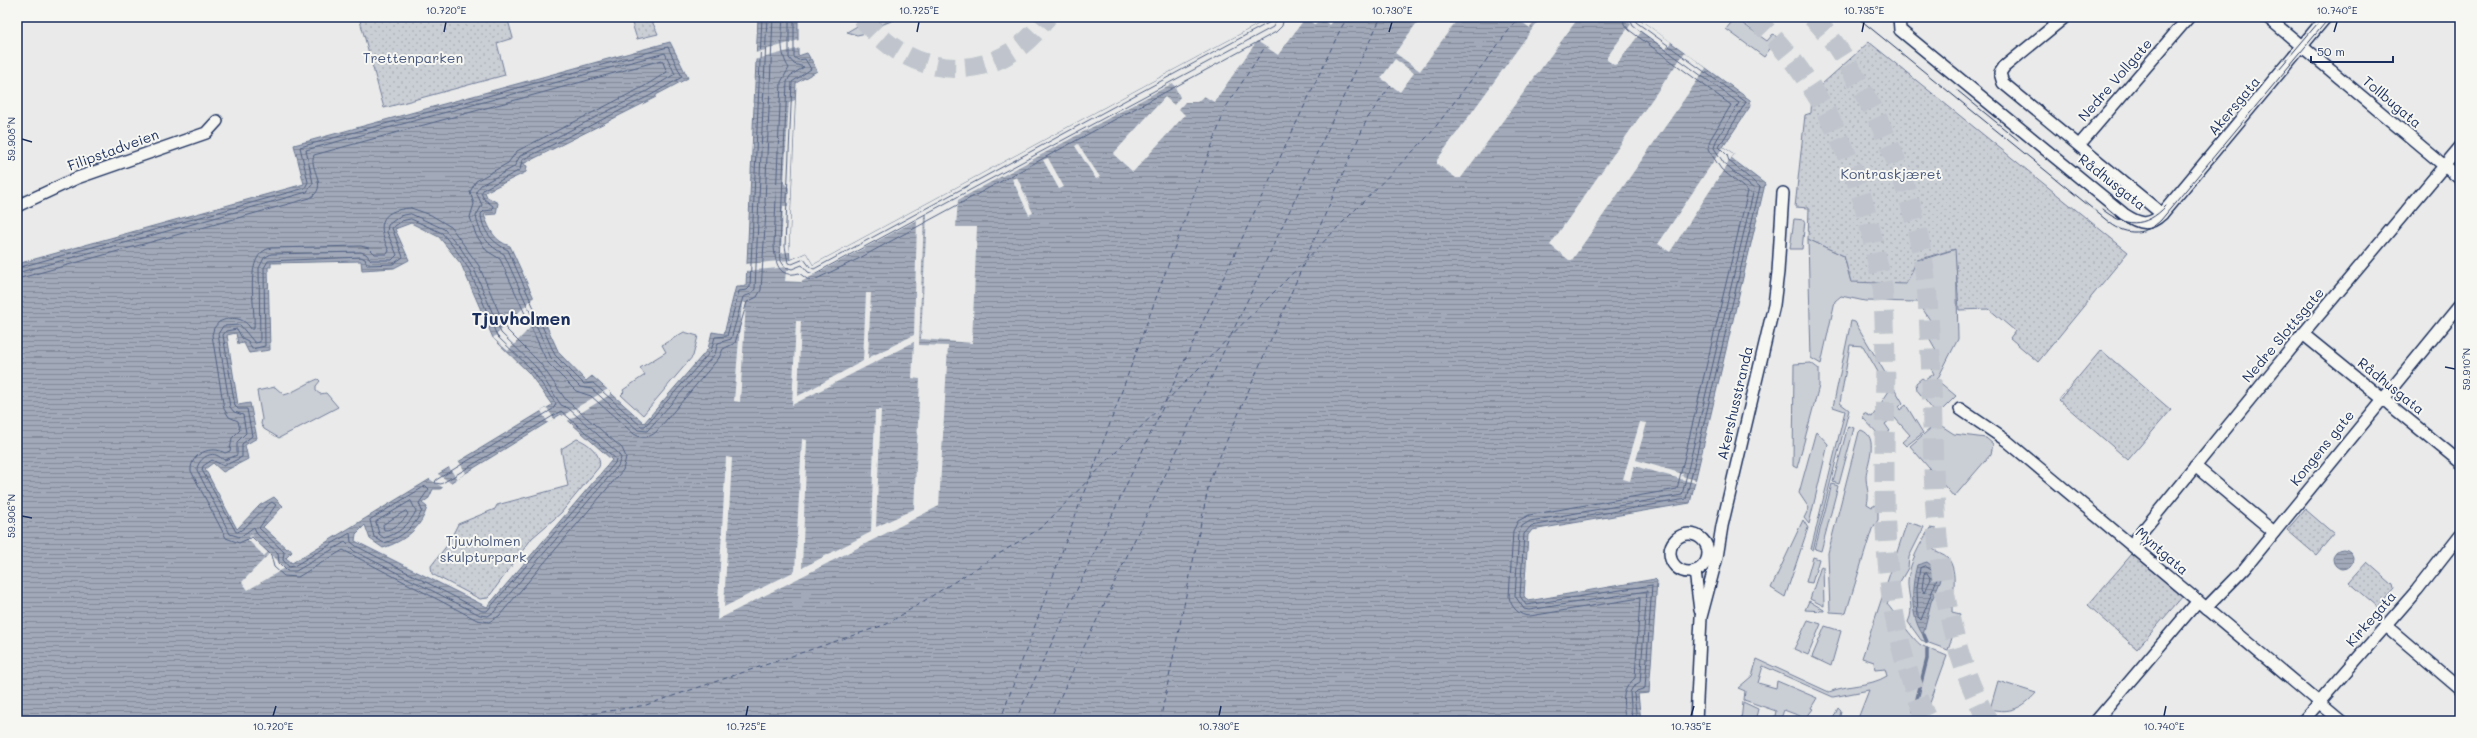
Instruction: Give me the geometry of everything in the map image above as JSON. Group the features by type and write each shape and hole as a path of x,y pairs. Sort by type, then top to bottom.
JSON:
{"street":[{"name":"Rådhusgata","path":"1899,17 1900,30 2132,219 2148,224 2162,214 2080,144 2003,83 2000,73 2004,67 2066,17"},
{"name":"Nedre Vollgate","path":"2080,144 2189,17"},
{"name":"Tollbugata","path":"2267,17 2460,179"},
{"name":"Akersgata","path":"2162,214 2326,17"},
{"name":"Filipstadveien","path":"17,206 76,178 206,133 217,121"},
{"name":"Nedre Slottsgate","path":"2132,544 2303,334 2460,148"},
{"name":"Akershusstranda","path":"1701,617 1717,557 1722,526 1774,305 1778,272 1783,193"},
{"name":"Kongens gate","path":"2096,721 2202,604 2245,568 2383,397 2460,305"},
{"name":"Rådhusgata","path":"2303,334 2383,397 2460,462"},
{"name":"Myntgata","path":"1960,409 2007,441 2132,544 2340,721"},
{"path":"2195,466 2274,532"},
{"name":"Kirkegata","path":"2303,721 2416,590 2460,535"},
{"name":"Akershusstranda","path":"1696,571 1701,617 1696,721"},
{"path":"2385,625 2460,689"}],"green space":[{"name":"Trettenparken","path":"359,17 507,17 513,38 497,43 505,75 384,108"},
{"path":"630,17 650,17 658,34 637,39"},
{"path":"877,17 899,17 899,18 881,25"},
{"path":"1735,18 1767,41 1773,34 1778,38 1764,57 1726,29"},
{"path":"859,25 868,25 871,32 857,35 847,32"},
{"name":"Kontraskjæret","path":"1869,42 2128,252 2038,362 2010,338 2015,331 1989,309 1959,310 1955,249 1917,260 1906,284 1851,282 1844,256 1808,239 1809,208 1795,207 1805,115 1811,113 1812,93"},
{"path":"1794,219 1805,220 1802,249 1790,249"},
{"path":"1808,239 1844,256 1851,282 1956,249 1958,339 1937,380 1956,396 1937,415 1917,390 1916,383 1922,378 1925,380 1934,374 1932,370 1940,357 1927,334 1932,323 1918,302 1865,301 1841,296 1835,301 1821,364 1811,358"},
{"path":"1851,321 1855,322 1903,403 1899,407 1900,410 1906,405 1923,433 1906,446 1902,442 1910,435 1894,417 1885,424 1890,431 1881,437 1863,418 1864,413 1872,417 1889,391 1863,346 1850,345 1840,403 1849,410 1813,550 1811,549 1845,411 1833,407"},
{"path":"684,332 698,336 693,356 643,415 621,395 624,392 623,390 645,375 640,368 666,352 662,345"},
{"path":"2101,350 2171,410 2128,460 2059,400"},
{"path":"1811,363 1819,369 1819,386 1797,468 1793,466 1794,364"},
{"path":"318,379 320,381 316,386 316,391 320,394 326,393 338,407 279,438 264,429 261,424 262,419 257,391 275,387 284,395"},
{"path":"1937,423 1954,434 1986,438 1993,444 1991,454 1954,497 1910,446"},
{"path":"1848,426 1854,428 1839,484 1833,482"},
{"path":"1861,430 1867,433 1871,444 1866,476 1868,494 1867,504 1872,507 1878,503 1878,520 1872,529 1846,613 1830,612 1828,553 1859,432"},
{"path":"1816,431 1828,444 1809,524 1804,518 1809,508 1799,493"},
{"name":"Tjuvholmen skulpturpark","path":"577,439 586,443 594,450 599,458 599,467 561,513 532,538 488,598 480,599 432,574 431,566 448,544 458,524 495,509 497,505 568,486 561,449"},
{"path":"1832,484 1838,486 1821,551 1815,549"},
{"path":"2305,509 2334,534 2316,555 2287,530"},
{"path":"1803,520 1808,528 1785,597 1771,588"},
{"path":"1907,522 1924,527 1909,557 1908,568 1887,604 1921,645 1947,656 1926,714 1919,721 1857,721 1869,690 1833,697 1763,666 1758,683 1776,688 1777,681 1817,698 1811,708 1813,709 1806,718 1799,717 1800,716 1784,710 1780,721 1774,721 1776,711 1744,700 1745,691 1738,688 1752,676 1757,659 1829,692 1836,689 1866,684 1880,680 1887,676 1885,669 1875,670 1874,662 1862,658"},
{"path":"1930,528 1936,529 1931,548 1946,556 1951,564 1954,577 1952,612 1960,614 1948,650 1921,640 1908,622 1911,612 1908,585 1909,573 1916,553"},
{"path":"2132,554 2183,596 2137,649 2088,605"},
{"path":"1813,557 1819,559 1812,583 1806,582"},
{"path":"2367,562 2393,585 2394,589 2378,607 2349,582"},
{"path":"1821,566 1823,567 1824,606 1810,599"},
{"path":"1809,601 1824,610 1824,611 1805,610"},
{"path":"1808,620 1821,624 1808,655 1794,649"},
{"path":"1825,626 1841,631 1831,666 1812,657"},
{"path":"1998,681 2036,693 2026,703 2016,708 2004,711 1990,709"},
{"path":"1743,702 1758,709 1755,721 1741,721"},
{"path":"1838,708 1841,711 1839,721 1832,721"}],"water":[{"path":"758,17 798,17 798,56 807,53 810,58 808,61 811,59 817,71 796,83 789,246 790,260 806,253 813,265 1272,17 1636,17 1750,100 1751,105 1723,147 1734,154 1731,158 1765,184 1690,503 1532,530 1528,535 1524,596 1528,601 1655,579 1657,581 1649,693 1638,694 1641,721 17,721 17,264 304,184 294,145 670,42 688,78 656,95 656,97 523,164 527,166 526,172 485,192 487,197 498,203 496,214 484,215 496,238 510,246 559,353 586,381 592,376 644,423 708,349 712,332 724,334 736,286 746,286","holes":["411,223 439,237 461,264 493,338 529,373 552,405 292,563 286,558 292,552 289,548 287,549 263,527 283,506 274,497 260,505 237,529 205,469 213,463 223,472 248,459 245,445 257,438 250,403 238,405 227,335 236,333 238,344 244,343 249,353 270,350 268,267 271,267 271,263 361,261 362,270 394,268 409,260 395,229","561,414 612,460 487,607 355,541 356,534 365,525 370,539 383,548 405,538 421,522 427,507 422,503 429,498 433,489 440,489"]},
{"path":"2343,549 2350,552 2353,559 2350,566 2343,569 2336,566 2333,559 2336,552"},
{"path":"1927,562 1936,569 1941,579 1931,602 1923,635 1914,611 1913,592 1917,565"}],"pier":[{"path":"1272,17 1306,17 1278,55 1257,41 1214,102 1204,96 1197,102 1185,102 1179,109 1185,115 1133,172 1113,154 1165,97 1174,105 1180,97 1173,83 958,200 956,227 977,227 972,343 921,339 927,214 924,215 919,345 948,346 939,506 717,620 726,457 732,458 724,607 795,571 802,439 807,440 802,568 871,532 875,410 881,410 876,527 914,509 920,379 912,378 914,342 792,405 796,321 801,321 798,396 863,361 866,293 871,293 868,358 914,335 917,220 801,282 785,281 786,271 789,271 789,267 745,271 746,264 791,260 806,253 813,265"},
{"path":"1312,17 1336,17 1330,25 1320,18 1315,25 1309,20"},
{"path":"1421,17 1459,17 1420,71 1395,53"},
{"path":"1526,17 1538,17 1530,28 1522,22"},
{"path":"1541,17 1579,17 1461,178 1456,178 1437,164 1437,160"},
{"path":"1621,17 1636,17 1671,42 1666,49 1641,32 1617,64 1614,65 1607,60 1607,57 1631,24"},
{"path":"799,40 800,48 754,60 755,53"},
{"path":"1685,52 1706,68 1572,260 1569,260 1550,245"},
{"path":"1395,59 1414,73 1400,92 1381,78"},
{"path":"795,100 790,252 781,253 783,206 788,206 789,188 784,183 789,103"},
{"path":"1078,144 1100,177 1096,179 1075,146"},
{"path":"1723,147 1734,154 1670,252 1658,244"},
{"path":"1048,158 1064,187 1059,189 1043,160"},
{"path":"1017,177 1033,213 1029,215 1012,179"},
{"path":"536,295 544,313 508,351 493,338"},
{"path":"742,302 746,303 740,402 734,401"},
{"path":"608,389 611,394 566,422 562,416"},
{"path":"547,408 554,419 548,423 541,411"},
{"path":"1640,422 1647,423 1636,460 1683,474 1682,476 1696,480 1695,483 1634,466 1630,481 1623,479"},
{"path":"458,460 466,473 457,479 448,466"},
{"path":"436,473 452,484 445,489 428,478"},
{"path":"251,535 268,552 264,556 247,539"},
{"path":"270,553 285,568 248,590 242,582"}],"waterway":[{"path":"1924,635 1927,642"},
{"path":"1914,711 1927,659 1927,649"}],"ferry route":[{"path":"1165,402 1341,28 1348,17"},
{"path":"1231,335 1381,17"},
{"path":"548,721 646,705 887,624 1042,527 1430,134 1519,17"},
{"path":"1090,478 1226,107 1265,47"},
{"path":"1306,258 1367,119 1391,85"},
{"path":"1160,721 1210,479 1305,261"},
{"path":"1049,721 1230,338"},
{"path":"1015,721 1164,405"},
{"path":"1000,721 1088,481"}],"tunnel":[{"path":"862,17 882,39 905,55 930,64 955,68 981,65 1005,56 1028,40 1047,17"},
{"path":"1753,17 1777,41 1817,95 1833,124 1847,155 1868,219 1883,292 1885,346 1885,510 1888,565 1895,618 1908,670 1928,721"},
{"path":"1812,17 1828,35 1842,55 1876,116 1902,176 1914,218 1923,261 1928,300 1933,456 1938,547 1954,636 1968,679 1988,721"}],"tram line":[{"path":"1857,17 2110,223 2130,232 2149,229 2161,220 2330,17"},
{"path":"2279,69 2323,17"},
{"path":"1958,91 2018,140"},
{"path":"2102,209 2118,219 2134,223 2150,219 2166,206"}],"district":[{"name":"Tjuvholmen","path":"521,319"}]}
